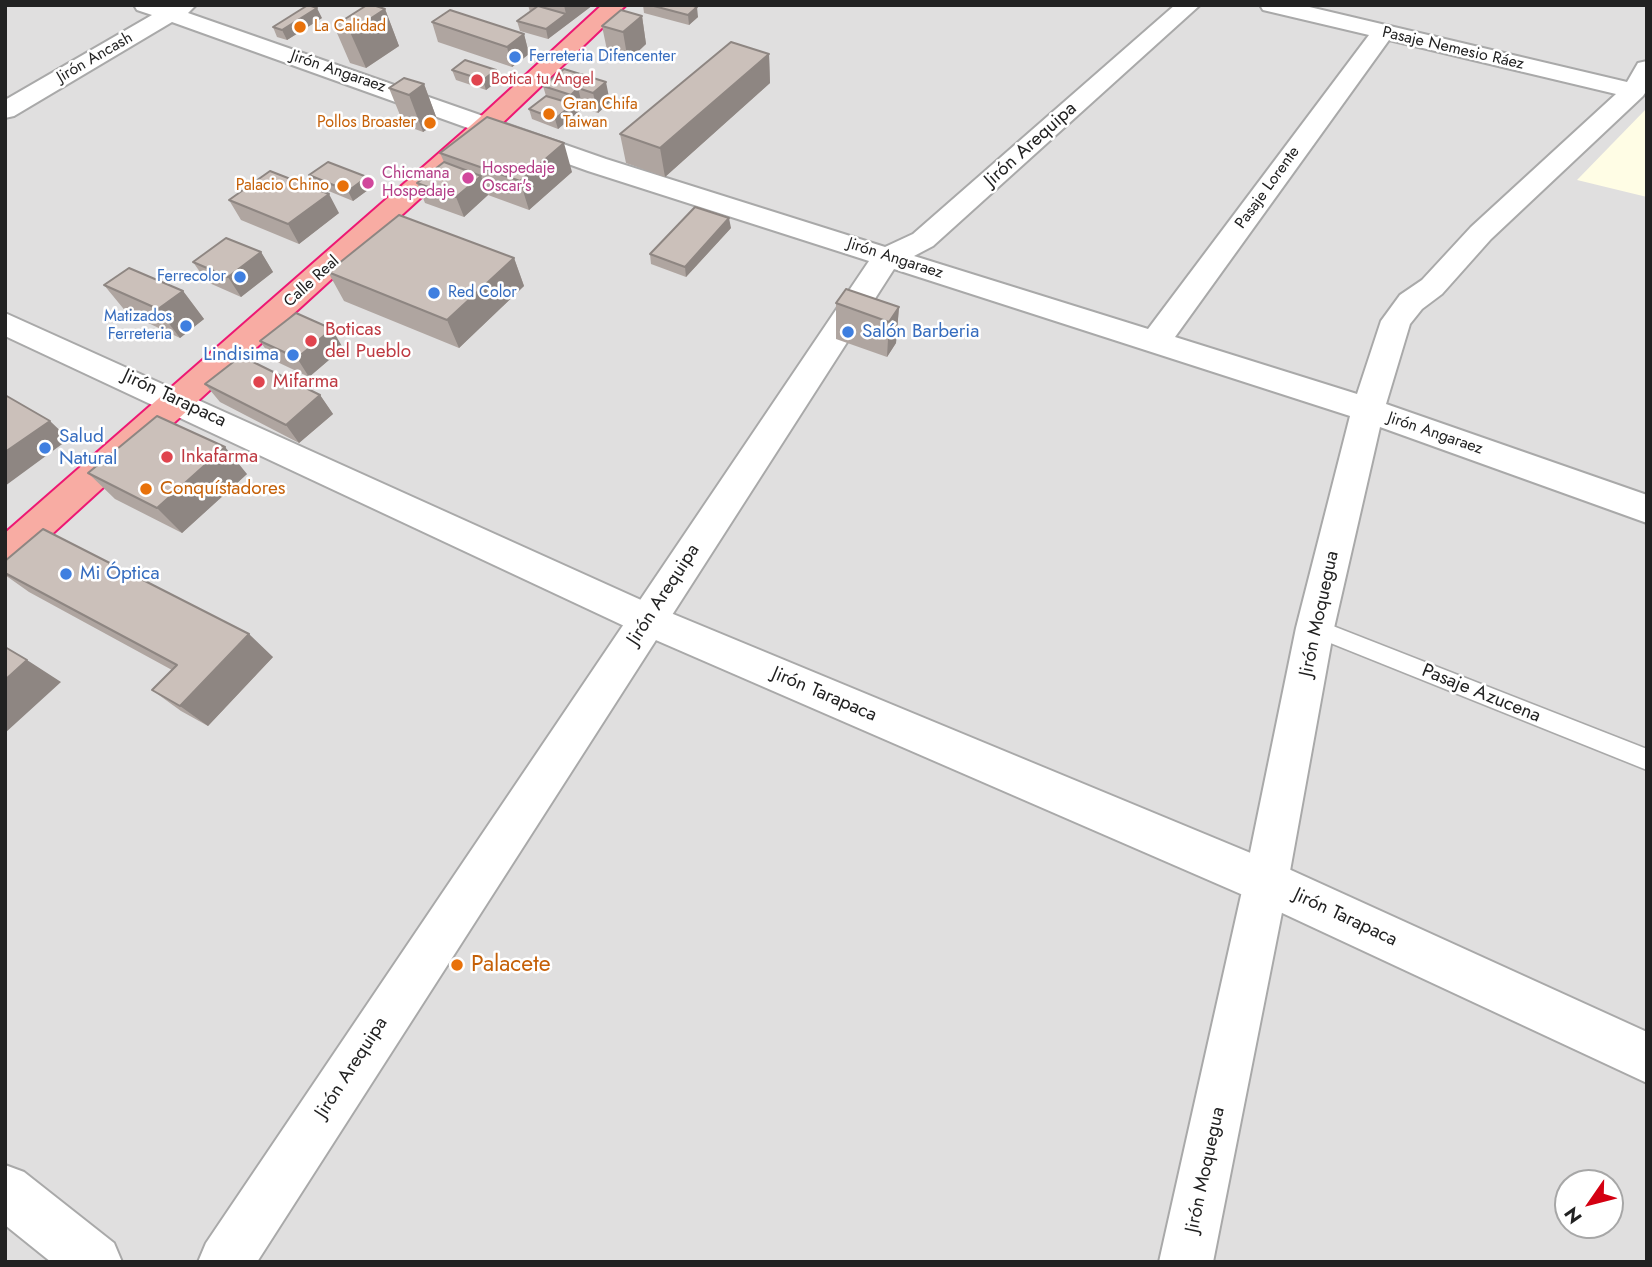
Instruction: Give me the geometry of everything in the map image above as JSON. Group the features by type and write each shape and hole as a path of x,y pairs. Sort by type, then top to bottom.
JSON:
{"highway":[{"name":"Calle Real","path":"5,555 487,124 615,5"}],"street":[{"name":"Jirón Angaraez","path":"145,5 178,9 597,164 1367,410 1647,509"},
{"name":"Jirón Arequipa","path":"225,1262 887,257 923,240 1189,5"},
{"name":"Pasaje Nemesio Ráez","path":"1271,5 1382,33 1641,80"},
{"name":"Jirón Ancash","path":"5,111 178,9"},
{"name":"Pasaje Lorente","path":"1154,343 1382,33"},
{"name":"Jirón Moquegua","path":"1186,1262 1266,882 1315,628 1367,410 1396,321 1411,302 1432,287 1481,233 1641,80"},
{"name":"Jirón Tarapaca","path":"5,323 179,401 648,621 1266,882 1647,1058"},
{"path":"5,1191 95,1262"}],"lane":[{"name":"Pasaje Azucena","path":"1315,628 1647,760"}],"shaded area":[{"path":"5,5 1647,5 1647,1262 5,1262"},
{"path":"1647,108 1647,197 1577,180"}],"building":[{"path":"308,5 317,8 282,30 273,27"},
{"path":"367,5 385,9 350,32 334,26"},
{"path":"650,5 690,5 697,7 688,15"},
{"path":"538,6 566,14 546,29 517,21"},
{"path":"450,10 524,34 507,47 432,22"},
{"path":"621,10 642,16 623,32 602,26"},
{"path":"731,42 769,54 660,148 620,134"},
{"path":"465,60 496,70 483,80 452,70"},
{"path":"564,69 606,82 593,93 578,88 571,95 543,86"},
{"path":"404,78 424,84 409,95 389,88"},
{"path":"546,96 573,104 555,119 529,109"},
{"path":"487,117 564,143 520,181 440,153"},
{"path":"328,162 367,177 348,191 309,175"},
{"path":"444,162 481,176 456,197 417,183"},
{"path":"270,171 329,194 288,224 229,200"},
{"path":"695,207 729,218 685,267 650,254"},
{"path":"399,215 514,258 447,320 328,272"},
{"path":"226,238 261,252 228,277 193,262"},
{"path":"129,268 183,291 158,309 104,285"},
{"path":"846,289 899,307 889,322 836,303"},
{"path":"296,313 332,329 297,358 260,341"},
{"path":"241,356 320,395 286,425 205,384"},
{"path":"5,395 50,421 5,452"},
{"path":"157,416 225,447 157,508 88,473"},
{"path":"43,529 249,634 180,706 152,690 177,665 5,573 5,561"},
{"path":"5,647 27,660 5,680"}],"place":[{"name":"La Calidad","path":"300,27"},
{"name":"Ferreteria Difencenter","path":"515,57"},
{"name":"Botica tu Angel","path":"477,80"},
{"name":"Gran Chifa Taiwan","path":"549,114"},
{"name":"Pollos Broaster","path":"430,123"},
{"name":"Hospedaje Oscar's","path":"468,178"},
{"name":"Chicmana Hospedaje","path":"368,183"},
{"name":"Palacio Chino","path":"343,186"},
{"name":"Ferrecolor","path":"240,277"},
{"name":"Red Color","path":"434,293"},
{"name":"Matizados Ferreteria","path":"186,326"},
{"name":"Salón Barberia","path":"848,332"},
{"name":"Boticas del Pueblo","path":"311,341"},
{"name":"Lindisima","path":"293,355"},
{"name":"Mifarma","path":"259,382"},
{"name":"Salud Natural","path":"45,448"},
{"name":"Inkafarma","path":"167,457"},
{"name":"Conquístadores","path":"146,489"},
{"name":"Mi Óptica","path":"66,574"},
{"name":"Palacete","path":"457,965"}]}
